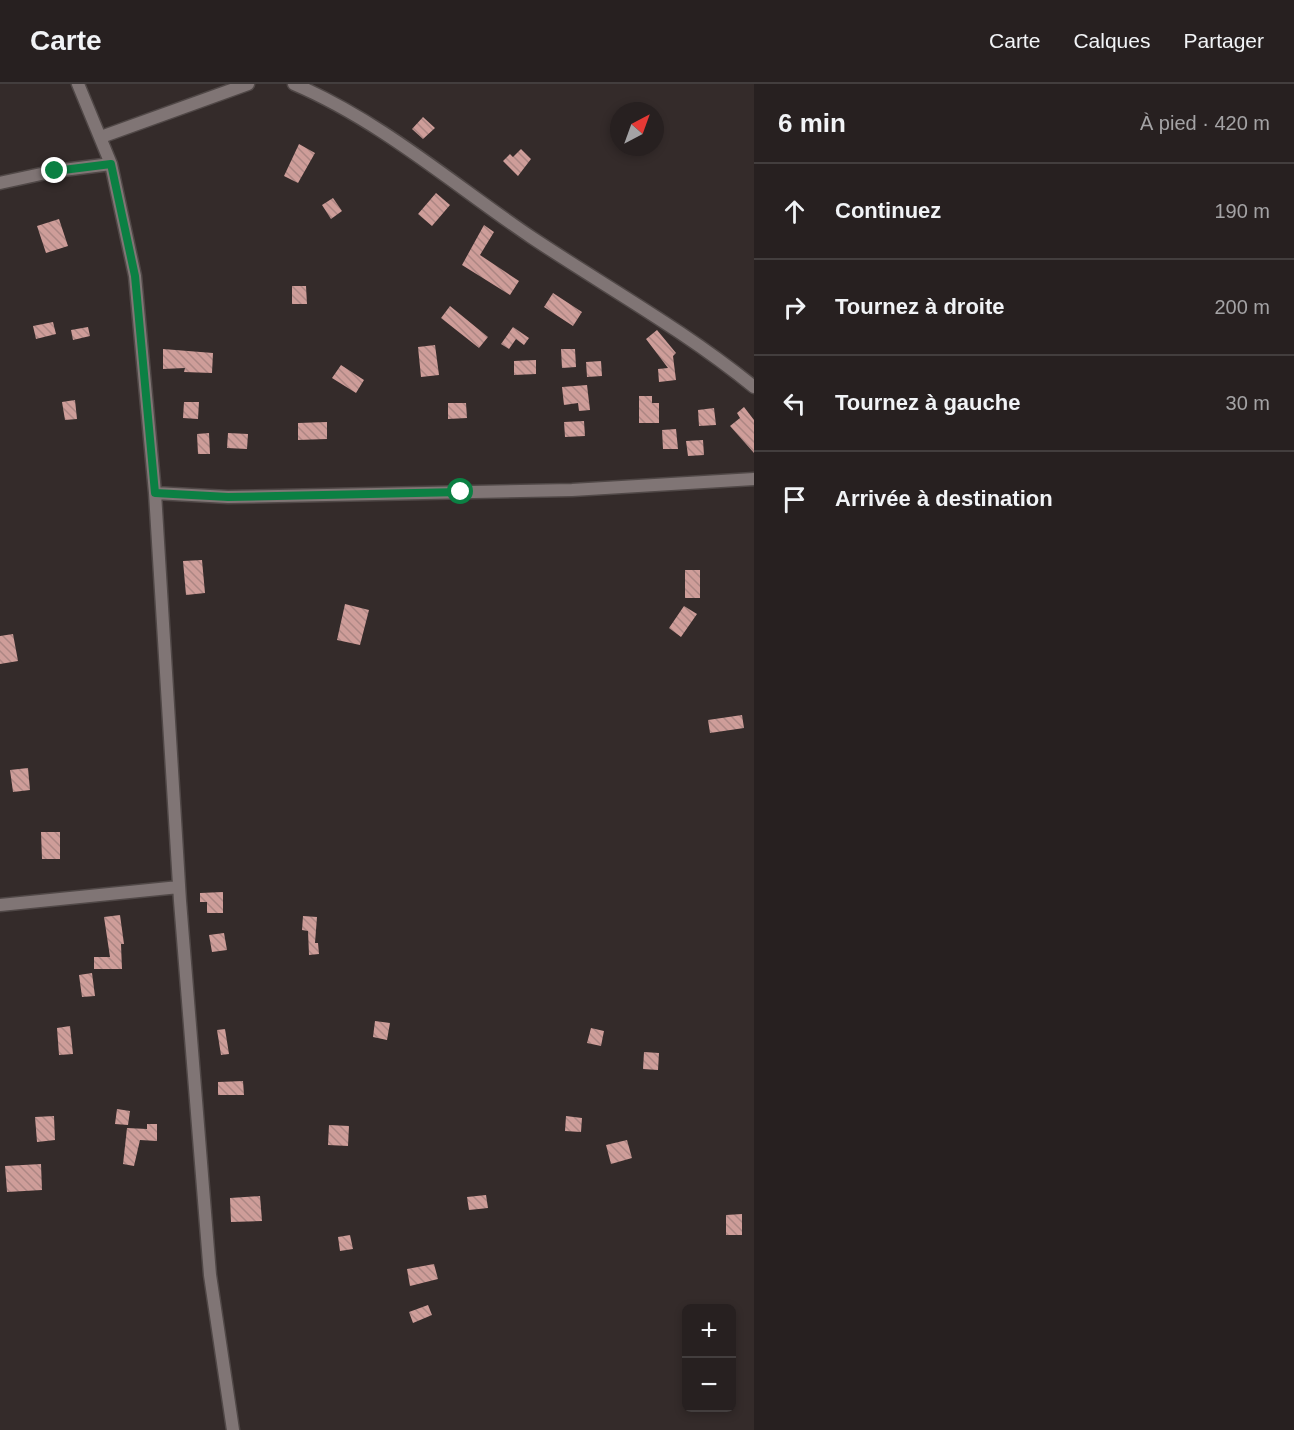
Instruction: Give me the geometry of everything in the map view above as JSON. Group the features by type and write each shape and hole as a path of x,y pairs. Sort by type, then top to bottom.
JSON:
{"street":[{"path":"78,84 111,164 135,276 155,493 179,887 210,1275 233,1430"},
{"path":"101,137 248,84"},
{"path":"294,84 315,93 403,146 530,236 710,351 754,387"},
{"path":"0,183 55,171 111,164"},
{"path":"155,493 228,497 561,490 754,479"},
{"path":"0,905 179,887"}],"building":[{"path":"423,117 435,128 423,139 412,129"},
{"path":"299,144 315,153 298,183 284,176"},
{"path":"521,149 531,159 518,176 503,161 510,154 513,157"},
{"path":"436,193 450,205 432,226 418,214"},
{"path":"333,198 342,211 331,219 322,205"},
{"path":"59,219 68,246 46,253 37,226"},
{"path":"484,225 494,232 480,255 519,281 510,295 462,265"},
{"path":"292,286 306,286 307,304 292,304"},
{"path":"553,293 582,312 573,326 544,307"},
{"path":"450,306 488,337 479,348 441,318"},
{"path":"53,322 56,334 36,339 33,326"},
{"path":"88,327 90,336 73,340 71,330"},
{"path":"513,327 529,338 524,345 516,339 509,349 501,344"},
{"path":"657,330 676,353 673,356 676,380 659,382 658,369 668,368 646,339"},
{"path":"435,345 439,375 421,377 418,347"},
{"path":"163,349 213,353 212,373 184,372 185,368 163,369"},
{"path":"561,349 575,349 576,367 562,368"},
{"path":"536,360 536,374 514,375 514,361"},
{"path":"601,361 602,376 587,377 586,362"},
{"path":"341,365 364,380 356,393 332,378"},
{"path":"587,385 590,410 579,411 578,403 564,405 562,387"},
{"path":"639,396 652,396 652,403 659,403 659,423 639,423"},
{"path":"75,400 77,419 65,420 62,402"},
{"path":"184,402 199,402 198,419 183,418"},
{"path":"448,403 466,403 467,418 448,419"},
{"path":"744,407 754,420 754,453 730,426 740,418 737,413"},
{"path":"714,408 716,425 699,426 698,410"},
{"path":"584,421 585,436 565,437 564,422"},
{"path":"327,422 327,439 298,440 298,423"},
{"path":"676,429 678,449 663,449 662,430"},
{"path":"209,433 210,454 198,454 197,434"},
{"path":"228,433 248,434 247,449 227,448"},
{"path":"703,440 704,455 688,456 686,441"},
{"path":"202,560 205,593 186,595 183,561"},
{"path":"685,570 700,570 700,598 685,598"},
{"path":"345,604 369,610 360,645 337,640"},
{"path":"684,606 697,614 681,637 669,628"},
{"path":"13,634 18,661 0,664 0,636"},
{"path":"742,715 744,728 710,733 708,720"},
{"path":"28,768 30,790 13,792 10,770"},
{"path":"41,832 60,832 60,859 42,859"},
{"path":"223,892 223,913 207,913 207,902 200,902 200,893"},
{"path":"120,915 124,944 121,944 122,969 94,969 94,957 110,957 104,917"},
{"path":"303,916 317,917 315,943 318,943 319,954 309,955 308,931 302,930"},
{"path":"224,933 227,950 212,952 209,935"},
{"path":"92,973 95,996 82,997 79,975"},
{"path":"375,1021 390,1023 387,1040 373,1037"},
{"path":"70,1026 73,1054 59,1055 57,1028"},
{"path":"591,1028 604,1031 601,1046 587,1043"},
{"path":"225,1029 229,1054 221,1055 217,1030"},
{"path":"644,1052 659,1053 658,1070 643,1069"},
{"path":"243,1081 244,1095 218,1095 218,1082"},
{"path":"117,1109 130,1111 128,1125 115,1124"},
{"path":"54,1116 55,1140 37,1142 35,1117"},
{"path":"566,1116 582,1118 581,1132 565,1131"},
{"path":"147,1124 157,1124 157,1141 140,1140 134,1166 123,1164 127,1128 147,1129"},
{"path":"329,1125 349,1126 348,1146 328,1145"},
{"path":"627,1140 632,1158 611,1164 606,1145"},
{"path":"41,1164 42,1190 7,1192 5,1166"},
{"path":"486,1195 488,1208 469,1210 467,1197"},
{"path":"260,1196 262,1221 231,1222 230,1198"},
{"path":"742,1214 742,1235 726,1235 726,1215"},
{"path":"350,1235 353,1249 340,1251 338,1237"},
{"path":"434,1264 438,1279 410,1286 407,1269"},
{"path":"428,1305 432,1315 413,1323 409,1312"}],"route":[{"path":"55,171 111,164 121,202 135,276 155,493 228,497 461,492"}]}
